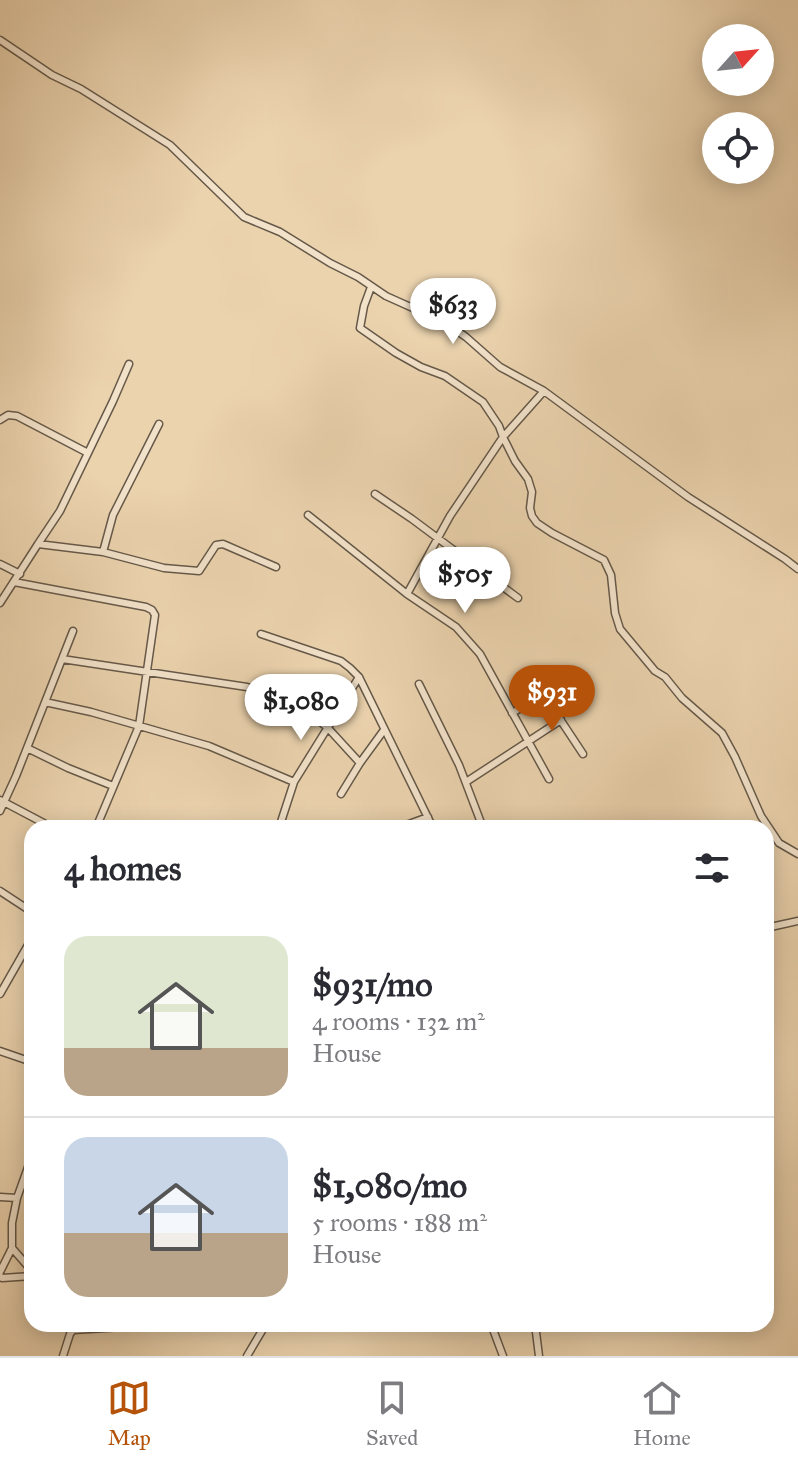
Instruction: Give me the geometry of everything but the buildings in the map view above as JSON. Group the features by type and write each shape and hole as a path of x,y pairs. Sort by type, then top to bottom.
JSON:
{"street":[{"path":"0,40 52,75 81,89 170,145 244,217 280,232 401,304 444,322 492,361 544,391 688,497 798,569"},
{"path":"371,287 360,326 362,330 421,367 445,376 483,402 531,485 532,516 552,533 604,560 611,575 620,629 655,671 722,733 764,820"},
{"path":"0,603 60,511 129,364"},
{"path":"407,594 450,516 503,437 544,391"},
{"path":"0,420 8,415 17,416 88,453"},
{"path":"103,552 113,515 159,424"},
{"path":"375,494 518,598"},
{"path":"308,515 469,639 549,779"},
{"path":"38,544 103,552 164,568 197,571 201,570 219,544 276,567"},
{"path":"0,564 20,574"},
{"path":"14,582 152,610 155,615 139,726 99,820"},
{"path":"0,811 73,631"},
{"path":"261,634 341,661 359,677 429,820"},
{"path":"62,659 247,687 306,711 327,727 360,763"},
{"path":"282,820 294,782 359,677"},
{"path":"512,713 568,682"},
{"path":"419,684 436,715 480,820"},
{"path":"544,695 583,754"},
{"path":"45,702 209,746 294,782"},
{"path":"466,782 561,720"},
{"path":"341,794 384,730"},
{"path":"27,748 113,786"},
{"path":"2,802 37,820"},
{"path":"420,820 428,817"},
{"path":"774,836 779,843 798,854"},
{"path":"0,891 24,907"},
{"path":"774,926 798,921"},
{"path":"0,994 3,983 24,950"},
{"path":"0,1051 24,1059"},
{"path":"24,1178 12,1223 12,1248 0,1274 2,1278 24,1275"},
{"path":"0,1197 17,1198"},
{"path":"12,1248 24,1264"},
{"path":"63,1356 72,1332"},
{"path":"247,1356 261,1332"},
{"path":"494,1332 503,1356"},
{"path":"536,1332 539,1356"}]}
